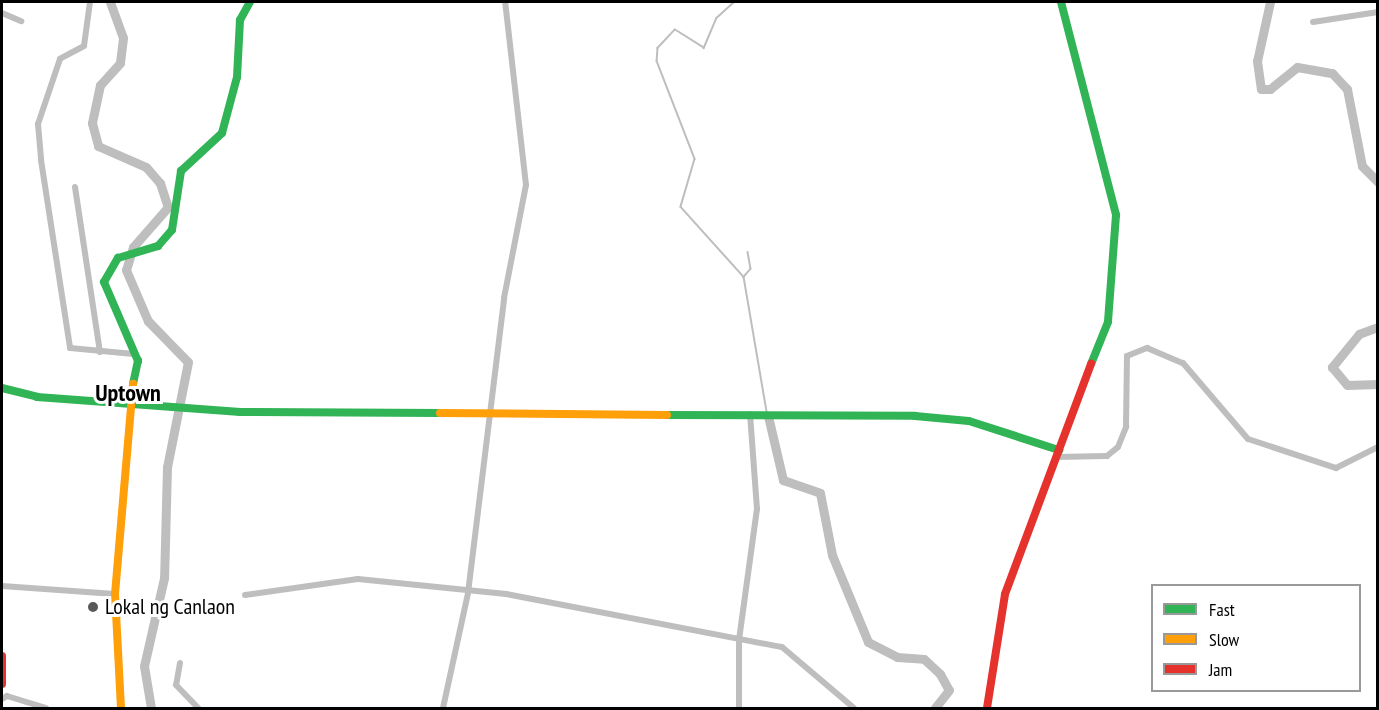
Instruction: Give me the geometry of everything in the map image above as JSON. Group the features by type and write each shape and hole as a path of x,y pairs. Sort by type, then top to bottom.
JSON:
{"street":[{"path":"90,2 84,46 60,59 38,124 70,348 134,354"},
{"path":"122,708 115,594 131,442 129,400 135,380 134,354 104,282 118,258 124,259 158,246 172,230 181,171 222,133 237,77 240,20 249,2"},
{"path":"443,708 468,593 504,298 526,185 505,2"},
{"path":"987,708 1005,594 1108,321 1116,215 1061,2"},
{"path":"1313,22 1377,12"},
{"path":"2,13 21,21"},
{"path":"75,187 100,352"},
{"path":"2,388 37,398 129,400 177,406 322,414 750,414 969,421 1058,453 1107,456 1118,447 1126,427 1127,356 1147,348 1183,363 1248,439 1336,468 1377,447"},
{"path":"739,708 739,640 757,510 750,414"},
{"path":"245,595 358,579 468,593 506,594 739,640 782,646 814,669 854,708"},
{"path":"2,586 115,594"},
{"path":"2,656 2,684"},
{"path":"180,663 176,685 198,708"},
{"path":"2,699 7,696 46,708"}],"waterway":[{"path":"110,2 123,38 120,63 100,85 92,123 98,146 146,167 160,183 168,207 133,247 126,270 148,321 188,362 167,467 164,578 144,666 151,708"},
{"path":"735,2 717,18 704,48 675,30 658,48 657,61 695,159 681,207 744,277"},
{"path":"1270,2 1257,61 1261,89 1270,89 1297,67 1332,73 1347,89 1362,166 1378,182"},
{"path":"748,252 751,269 744,277 767,411"},
{"path":"1378,327 1359,334 1332,367 1347,385 1378,384"},
{"path":"768,416 783,480 820,493 832,555 868,642 897,657 924,659 940,674 949,690 935,708"}],"traffic: fast":[{"path":"133,384 138,361 104,282 118,258 158,246 172,230 181,171 222,133 237,77 240,20 250,2"},
{"path":"1061,2 1116,215 1108,322 1091,364"},
{"path":"2,388 37,397 240,412 440,413"},
{"path":"667,415 915,416 969,421 1059,450"}],"traffic: slow":[{"path":"121,708 115,594 133,384"},
{"path":"440,413 667,415"}],"traffic: jam":[{"path":"987,708 1005,594 1091,364"},
{"path":"2,656 2,684"}],"place":[{"name":"Lokal ng Canlaon","path":"93,607"}],"district":[{"name":"Uptown","path":"128,393"}]}
